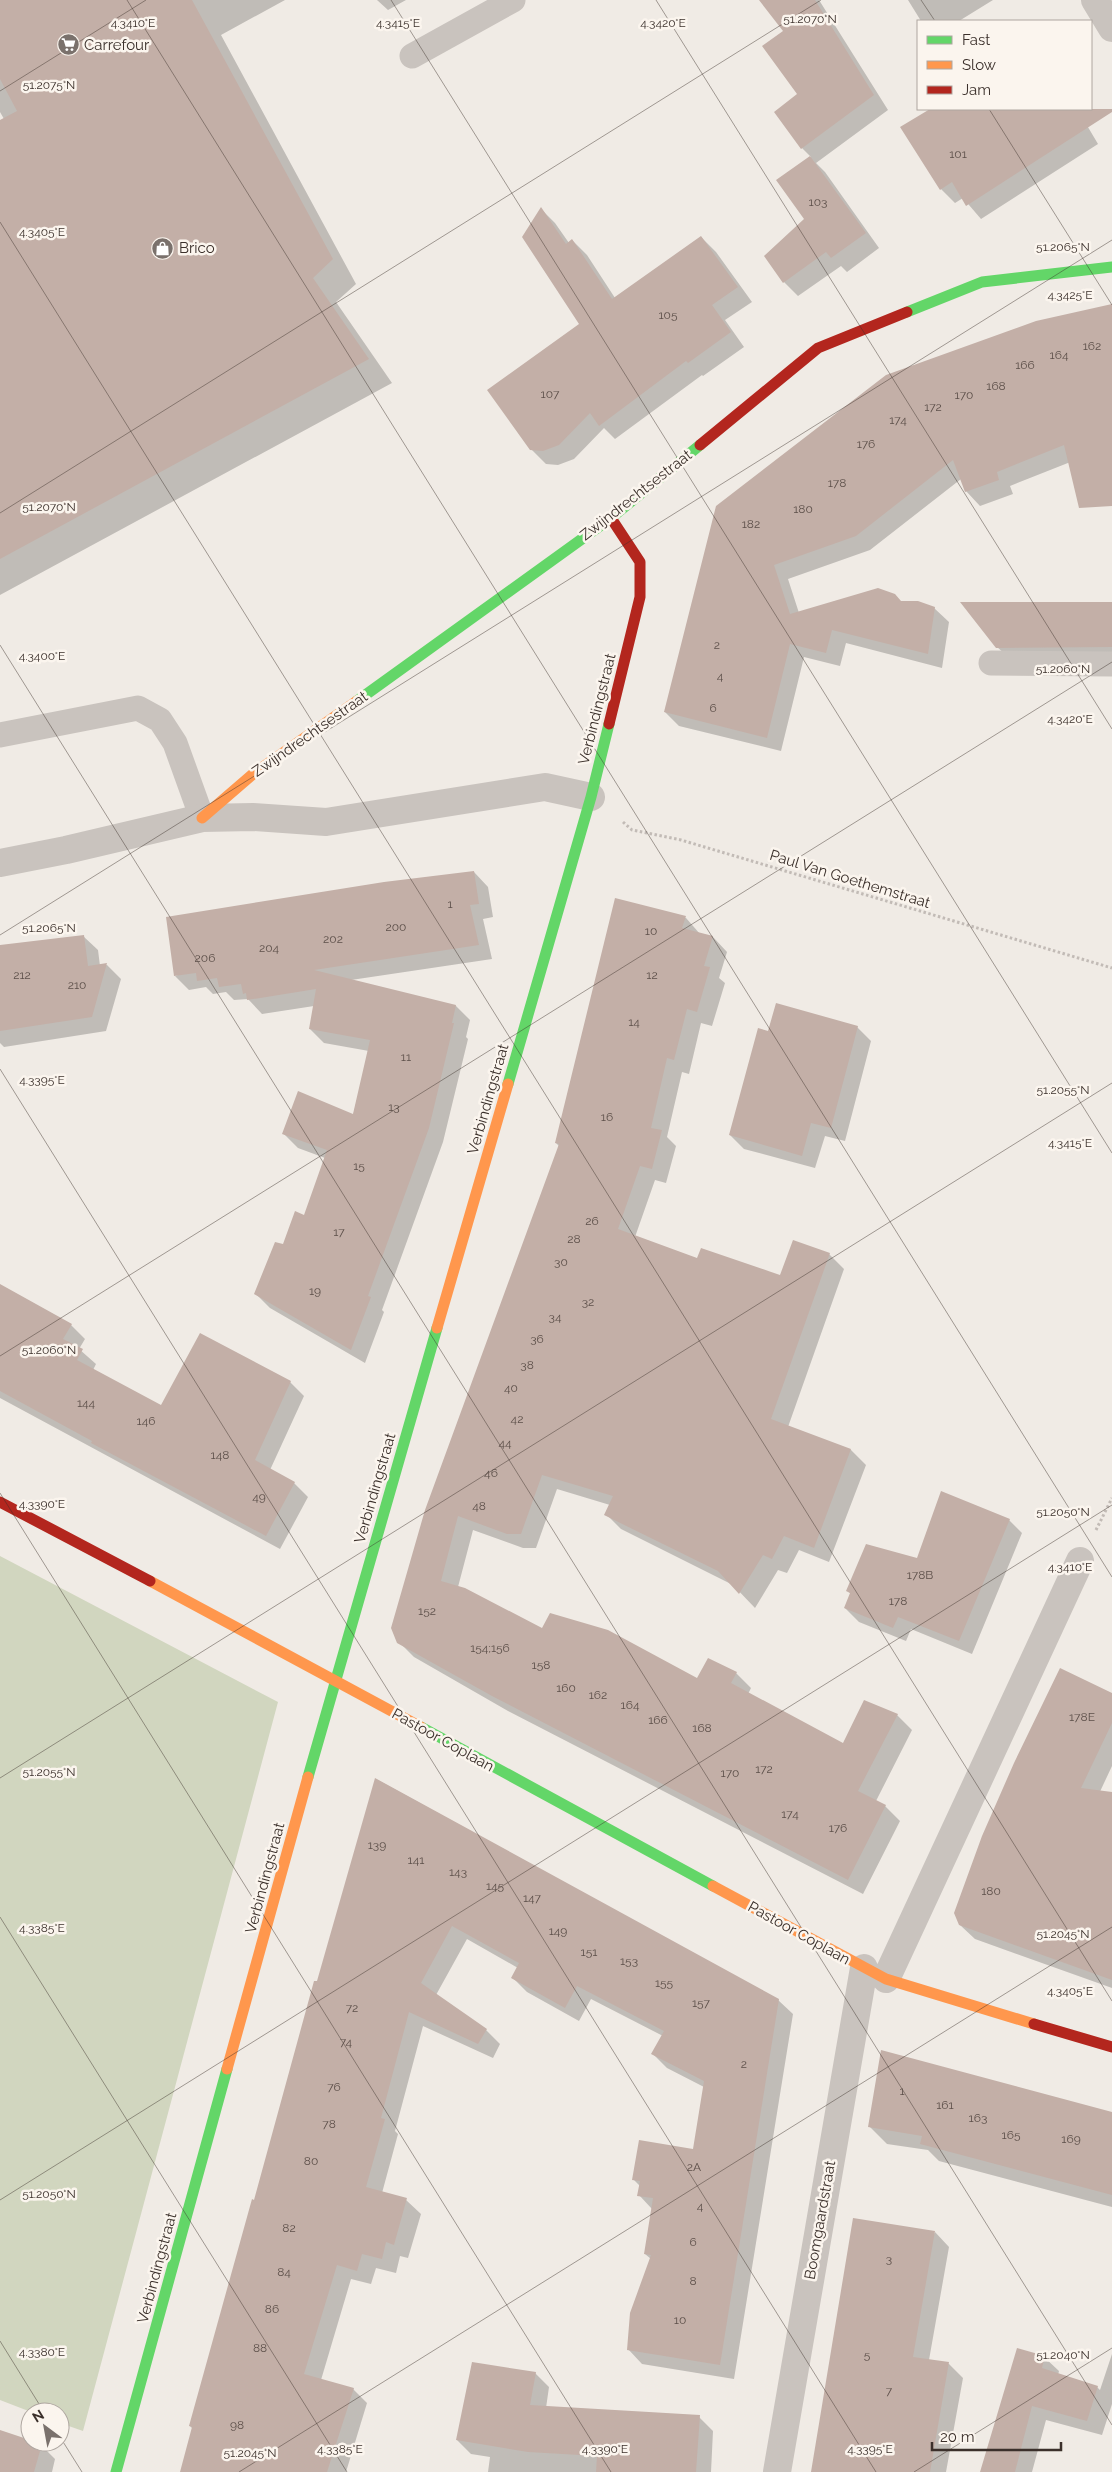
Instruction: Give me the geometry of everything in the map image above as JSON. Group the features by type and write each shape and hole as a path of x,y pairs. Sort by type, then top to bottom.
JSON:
{"street":[{"path":"1095,0 1112,28"},
{"name":"Zwijndrechtsestraat","path":"202,818 253,774 447,637 610,518 818,348 982,282 1112,266"},
{"name":"Verbindingstraat","path":"116,2472 335,1680 591,796 640,597 640,562 610,518"},
{"name":"Zwijndrechtsestraat","path":"0,863 66,850 202,818 252,817 326,822 545,786 591,796"},
{"name":"Pastoor Coplaan","path":"0,1502 335,1680 875,1973 1112,2047"},
{"path":"875,1973 1080,1561"},
{"name":"Boomgaardstraat","path":"777,2472 875,1973"}],"lane":[{"path":"412,56 513,0"},
{"path":"992,664 1112,664"},
{"path":"0,735 138,708 160,720 176,743 202,818"}],"path":[{"name":"Paul Van Goethemstraat","path":"591,796 632,830 681,840 1112,968"}],"green space":[{"path":"0,1556 278,1702 83,2431 70,2426 70,2402 20,2402 20,2408 0,2400"}],"building":[{"name":"Brico","path":"0,0 192,0 333,259 313,278 369,359 0,559 0,120 17,111 0,79"},
{"path":"759,0 815,0 874,95 801,149 774,112 797,94 762,46 783,31"},
{"path":"1112,109 1112,112 966,206 952,182 940,190 900,127 928,110"},
{"path":"810,156 866,233 831,258 826,252 783,283 764,256 804,219 776,180"},
{"path":"541,207 566,244 572,239 612,299 701,236 738,287 712,305 731,332 688,363 686,361 599,426 590,413 559,445 543,451 530,450 487,390 579,324 522,237"},
{"path":"1112,304 1112,506 1079,508 1064,445 997,472 999,480 965,492 953,460 856,536 774,565 790,614 878,588 895,594 901,601 918,601 935,607 928,654 832,630 826,653 790,644 767,738 664,712 716,506 886,375 1036,321"},
{"path":"960,602 1112,602 1112,647 996,648"},
{"path":"474,871 479,904 470,905 479,945 314,970 456,1005 452,1023 454,1023 429,1128 368,1296 371,1297 351,1350 254,1294 275,1242 283,1244 295,1211 304,1215 327,1150 282,1134 298,1091 353,1114 370,1040 309,1029 316,989 247,1000 246,993 243,994 241,984 219,987 217,978 197,981 196,973 174,976 166,917 384,882"},
{"path":"615,898 686,916 682,928 713,936 704,966 710,967 697,1012 687,1009 674,1060 667,1058 651,1128 662,1130 652,1169 640,1166 618,1229 697,1258 701,1248 780,1275 793,1240 830,1253 771,1419 851,1449 814,1548 784,1536 772,1559 763,1555 739,1594 718,1571 604,1515 613,1496 542,1475 521,1534 507,1534 458,1516 441,1581 465,1588 542,1628 550,1613 608,1630 697,1678 708,1658 737,1672 731,1683 843,1743 864,1700 898,1714 858,1791 886,1805 848,1880 492,1696 397,1643 391,1628 425,1510 559,1144 555,1143"},
{"path":"84,935 88,966 107,963 92,1017 0,1031 0,945"},
{"path":"776,1003 858,1026 831,1128 811,1123 802,1156 729,1135 758,1028 768,1031"},
{"path":"0,1284 72,1324 63,1339 83,1349 77,1360 161,1405 200,1333 291,1381 255,1460 295,1482 266,1536 91,1443 92,1441 0,1391"},
{"path":"941,1491 1010,1519 959,1641 898,1617 893,1628 844,1608 850,1593 846,1591 866,1544 917,1558"},
{"path":"1060,1668 1112,1693 1112,1723 1081,1788 1112,1792 1112,1980 959,1925 954,1913 982,1836 1014,1763"},
{"path":"375,1778 779,1999 720,2365 627,2350 630,2313 651,2255 644,2254 653,2198 637,2196 640,2181 632,2180 639,2140 693,2149 704,2081 651,2054 664,2031 577,1986 565,2008 511,1978 519,1963 452,1926 421,1983 487,2029 478,2044 409,2012 381,2118 385,2119 366,2187 407,2198 394,2245 386,2242 382,2259 362,2254 357,2271 337,2265 304,2374 354,2388 327,2472 180,2472 192,2427 189,2426 252,2199 254,2200 314,1981 317,1981"},
{"path":"881,2050 1112,2112 1112,2195 920,2144 922,2136 868,2127"},
{"path":"853,2218 935,2231 913,2357 949,2362 930,2472 811,2472"},
{"path":"1017,2348 1045,2356 1042,2368 1098,2386 1087,2421 1032,2406 1015,2472 980,2472"},
{"path":"472,2362 536,2372 530,2405 700,2415 696,2472 596,2472 597,2456 528,2452 456,2440"},
{"path":"0,2430 20,2437 20,2452 40,2452 34,2472 0,2472"}],"traffic: fast":[{"path":"907,312 982,282 1112,267"},
{"path":"357,701 611,518 700,445"},
{"path":"508,1084 591,797 609,724"},
{"path":"308,1777 437,1328"},
{"path":"421,1727 713,1886"},
{"path":"116,2472 227,2069"}],"traffic: slow":[{"path":"202,818 253,774 357,701"},
{"path":"437,1328 508,1084"},
{"path":"150,1581 421,1727"},
{"path":"227,2069 308,1777"},
{"path":"713,1886 886,1979 1034,2024"}],"traffic: jam":[{"path":"700,445 818,348 907,312"},
{"path":"609,724 640,597 640,562 611,518"},
{"path":"0,1502 150,1581"},
{"path":"1034,2024 1112,2047"}],"place":[{"name":"Carrefour","path":"68,45"},
{"name":"Brico","path":"163,248"}]}
